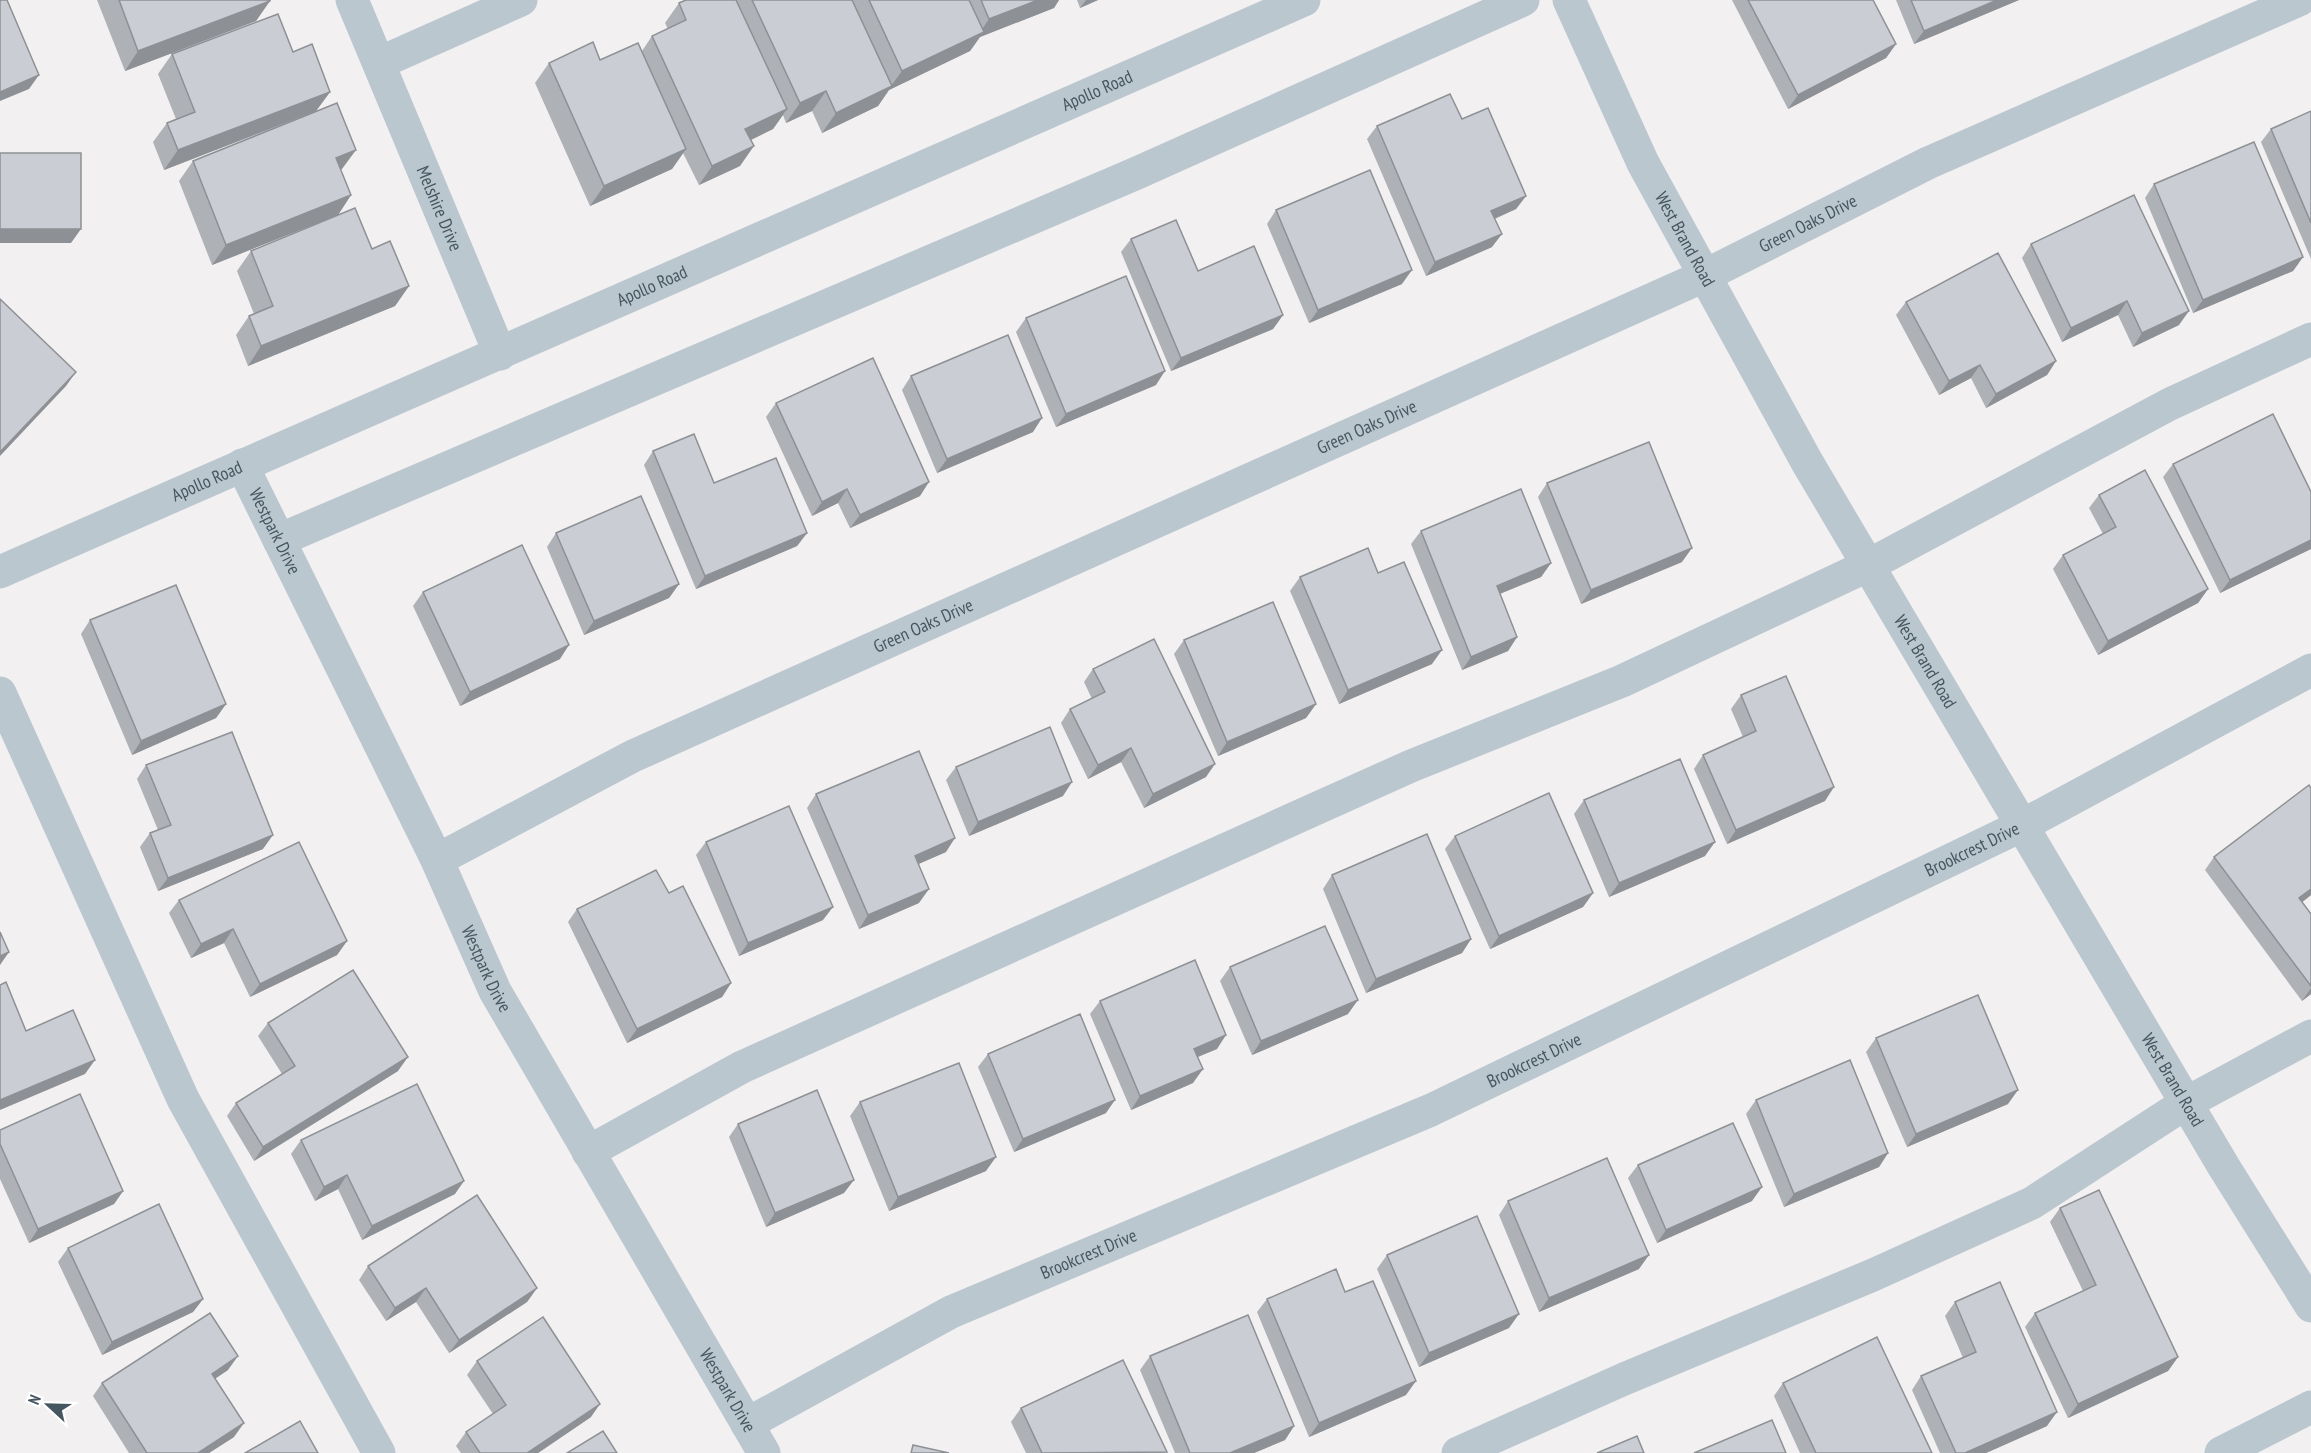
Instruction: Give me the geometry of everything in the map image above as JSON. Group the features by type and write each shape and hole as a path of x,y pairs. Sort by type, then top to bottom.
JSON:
{"street":[{"name":"Melshire Drive","path":"352,0 500,354"},
{"path":"379,63 520,0"},
{"name":"Apollo Road","path":"0,572 1304,0"},
{"path":"279,540 1126,178 1523,0"},
{"name":"West Brand Road","path":"1569,0 1643,163 1807,462 2186,1103 2311,1306"},
{"name":"Green Oaks Drive","path":"437,860 633,756 1704,276 1928,163 2299,0"},
{"path":"588,1152 742,1067 1412,766 1622,681 1869,565 2170,404 2311,339"},
{"name":"Westpark Drive","path":"242,465 437,860 495,991 764,1453"},
{"name":"Brookcrest Drive","path":"747,1424 951,1312 1431,1110 2023,825 2311,670"},
{"path":"0,693 183,1099 379,1453"},
{"path":"1458,1453 1624,1379 1873,1275 2032,1203 2186,1103 2311,1036"},
{"path":"2221,1453 2311,1407"}],"building":[{"path":"7,0 39,75 0,92 0,1"},
{"path":"119,0 270,0 270,1 138,51"},
{"path":"686,0 736,0 787,109 745,129 754,146 712,166 652,36 686,20 679,3"},
{"path":"752,0 852,0 892,86 836,113 826,91 800,103"},
{"path":"869,0 969,0 984,32 902,71"},
{"path":"981,0 1038,0 989,19"},
{"path":"1748,0 1873,0 1896,44 1798,95"},
{"path":"1911,0 1997,0 1924,31"},
{"path":"278,14 293,52 312,44 330,92 178,150 167,123 195,112 172,54"},
{"path":"593,42 600,60 638,43 686,149 604,186 549,63"},
{"path":"1450,94 1462,119 1488,108 1526,196 1491,211 1502,234 1435,262 1377,126"},
{"path":"337,103 356,150 336,158 351,195 226,245 193,161"},
{"path":"2311,111 2311,223 2271,129"},
{"path":"2254,142 2303,257 2203,300 2154,184"},
{"path":"0,153 81,153 81,229 0,229"},
{"path":"1370,170 1412,270 1318,310 1276,210"},
{"path":"2134,195 2189,311 2142,333 2127,301 2071,328 2031,244"},
{"path":"355,208 372,249 390,241 409,286 261,346 249,316 273,306 251,251"},
{"path":"1176,220 1198,271 1254,246 1283,315 1181,358 1131,239"},
{"path":"1998,253 2056,361 1996,394 1980,365 1949,381 1906,302"},
{"path":"1126,276 1165,371 1066,414 1026,318"},
{"path":"0,299 76,372 0,452"},
{"path":"1008,335 1042,418 947,459 911,376"},
{"path":"873,358 929,482 860,515 847,489 822,502 776,403"},
{"path":"2273,414 2311,492 2311,540 2230,580 2173,464"},
{"path":"694,434 714,483 776,458 807,533 705,576 653,451"},
{"path":"1649,442 1692,548 1591,590 1547,483"},
{"path":"2145,470 2208,589 2108,641 2063,555 2116,527 2099,495"},
{"path":"1521,489 1551,563 1497,586 1517,637 1471,657 1421,531"},
{"path":"641,496 679,584 594,621 556,533"},
{"path":"522,545 569,645 470,692 423,592"},
{"path":"1368,548 1378,573 1404,562 1442,650 1348,690 1300,577"},
{"path":"176,585 226,704 141,741 90,620"},
{"path":"1273,602 1316,704 1227,742 1184,640"},
{"path":"1154,639 1215,764 1153,794 1131,748 1098,765 1070,709 1105,692 1093,669"},
{"path":"1786,676 1834,787 1736,830 1703,755 1756,731 1741,695"},
{"path":"1050,727 1072,782 978,822 956,767"},
{"path":"232,732 273,835 168,878 150,833 171,825 146,765"},
{"path":"919,751 955,838 915,856 929,889 868,915 816,794"},
{"path":"1680,759 1715,842 1619,883 1584,800"},
{"path":"2309,785 2311,788 2311,889 2299,898 2311,914 2311,986 2214,857"},
{"path":"1549,793 1593,893 1499,936 1455,836"},
{"path":"789,806 833,907 748,943 706,842"},
{"path":"1427,834 1471,939 1376,979 1332,875"},
{"path":"299,842 347,941 260,984 233,929 201,944 179,900"},
{"path":"656,870 669,893 683,886 731,983 637,1029 577,909"},
{"path":"1325,926 1358,1000 1261,1041 1230,967"},
{"path":"0,932 9,952 0,956"},
{"path":"1195,960 1226,1035 1194,1049 1203,1069 1140,1096 1100,1001"},
{"path":"353,970 408,1057 263,1147 236,1103 295,1066 268,1023"},
{"path":"6,982 26,1031 73,1010 95,1060 0,1100 0,985"},
{"path":"1978,995 2018,1090 1916,1134 1876,1038"},
{"path":"1080,1014 1115,1100 1023,1139 988,1054"},
{"path":"1850,1060 1888,1153 1794,1194 1756,1100"},
{"path":"959,1063 996,1157 898,1197 860,1102"},
{"path":"417,1084 464,1181 372,1226 347,1175 324,1187 301,1140"},
{"path":"817,1090 854,1180 775,1213 738,1124"},
{"path":"80,1094 123,1191 38,1229 0,1144 0,1130"},
{"path":"1733,1123 1762,1187 1666,1230 1638,1165"},
{"path":"1607,1158 1649,1255 1549,1298 1508,1201"},
{"path":"2099,1190 2178,1357 2078,1404 2035,1313 2096,1285 2060,1208"},
{"path":"477,1195 537,1288 459,1340 426,1288 395,1308 368,1266"},
{"path":"159,1204 203,1299 112,1342 68,1248"},
{"path":"1477,1216 1519,1314 1429,1353 1387,1255"},
{"path":"1336,1269 1345,1292 1373,1281 1416,1381 1319,1423 1267,1299"},
{"path":"2000,1282 2057,1412 1965,1453 1956,1453 1921,1376 1976,1352 1955,1302"},
{"path":"210,1313 238,1356 212,1374 244,1423 198,1453 147,1453 102,1383"},
{"path":"1248,1315 1294,1426 1230,1453 1190,1453 1150,1356"},
{"path":"543,1317 600,1404 527,1453 480,1453 466,1432 506,1405 477,1361"},
{"path":"1877,1337 1932,1453 1816,1453 1783,1383"},
{"path":"1123,1360 1167,1452 1042,1453 1021,1408"},
{"path":"1772,1420 1786,1453 1694,1453"},
{"path":"300,1421 318,1453 245,1453"},
{"path":"603,1431 617,1453 567,1453"},
{"path":"1637,1436 1644,1453 1597,1453"},
{"path":"913,1445 949,1453 911,1453"}]}
